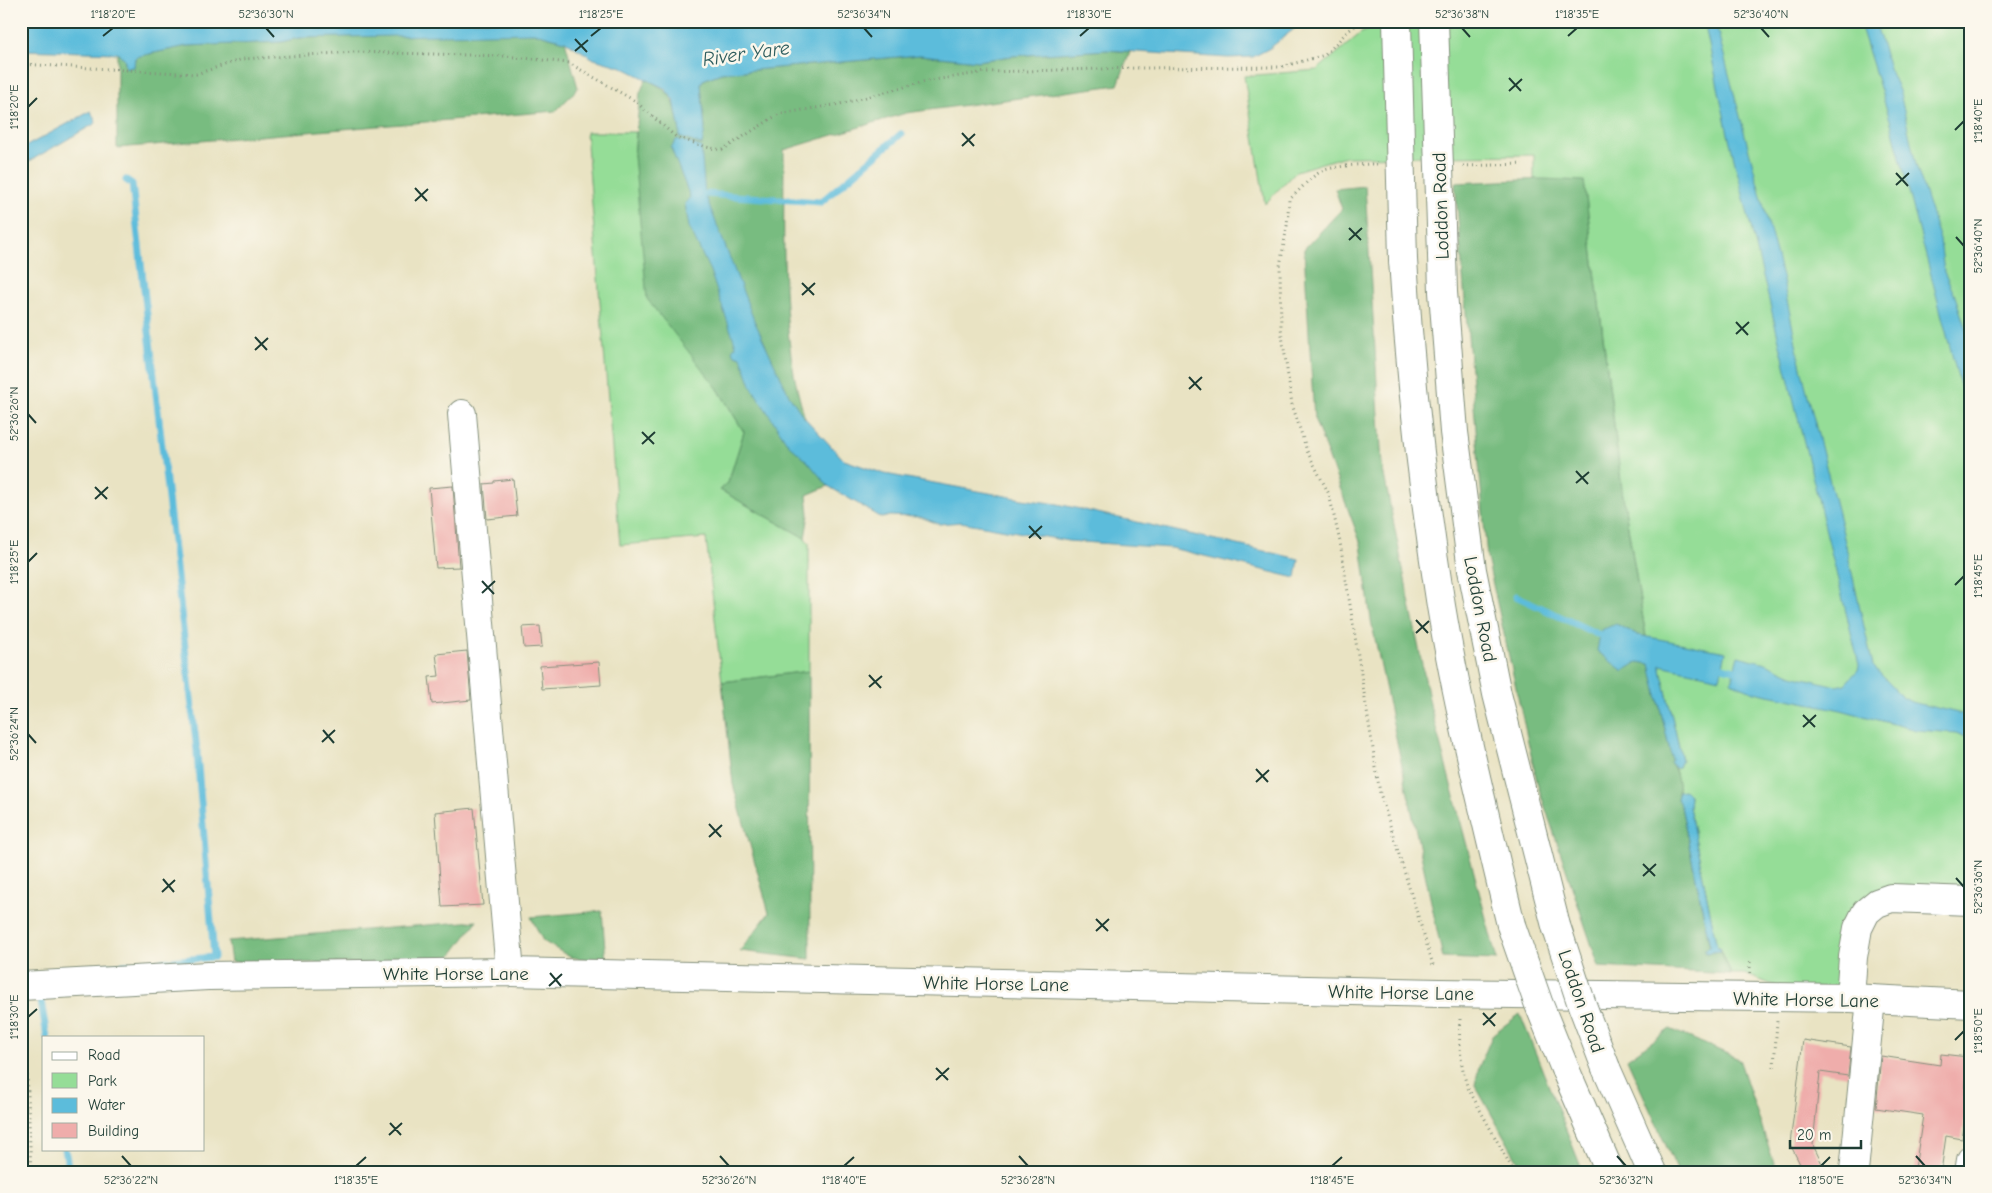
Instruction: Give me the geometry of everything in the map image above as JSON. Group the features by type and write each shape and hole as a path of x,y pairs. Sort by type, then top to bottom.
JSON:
{"main road":[{"name":"Loddon Road","path":"1397,21 1403,260 1418,437 1442,607 1466,731 1511,925 1538,1002 1610,1172"},
{"name":"Loddon Road","path":"1434,21 1442,292 1454,432 1472,570 1497,694 1556,926 1606,1068 1652,1172"},
{"path":"462,414 507,918 510,972"},
{"path":"1854,1171 1861,998 1853,957 1858,928 1866,912 1877,903 1891,898 1971,901"},
{"name":"White Horse Lane","path":"21,986 208,976 510,972 1450,993 1861,998 1971,1004"},
{"path":"1969,1172 1971,1160"}],"path":[{"path":"21,64 196,74 243,59 355,52 506,56 569,63 635,101 676,137 722,150 779,114 840,104 937,79 986,72 1281,66 1325,55 1348,30 1362,21"},
{"path":"1381,164 1363,164 1322,171 1289,200 1288,226 1280,266 1281,328 1292,404 1307,451 1329,494 1340,542 1380,792 1433,962 1450,993 1464,1075 1468,1088 1490,1132 1514,1172"},
{"path":"1453,166 1523,164"},
{"path":"1774,1067 1778,998"},
{"path":"21,1041 27,1067 31,1172"},
{"path":"21,1109 29,1108"}],"green space":[{"path":"1390,21 1971,21 1971,895 1882,892 1847,987 1784,989 1744,974 1731,974 1720,947 1717,947 1689,807 1690,796 1684,790 1679,791 1675,768 1679,767 1682,760 1660,665 1726,653 1646,637 1622,490 1584,182 1534,179 1534,155 1342,157 1296,171 1265,204 1244,76 1317,70 1361,33"},
{"path":"535,33 565,41 578,88 556,111 117,148 117,53 124,57 126,68 139,56 187,46 281,42 299,38"},
{"path":"1107,50 1130,52 1118,85 906,113 784,150 784,262 790,346 800,402 828,486 807,495 809,514 805,538 720,490 728,483 744,432 718,389 647,299 634,156 640,93 646,79 663,89 672,99 680,131 705,129 701,84 703,80 721,73 920,55 978,61 1011,56"},
{"path":"586,132 636,132 634,156 718,389 744,432 728,483 720,490 805,538 809,543 809,671 722,682 706,538 620,545"},
{"path":"1544,179 1584,181 1622,490 1646,637 1616,624 1638,662 1650,663 1672,760 1670,762 1678,780 1677,799 1681,806 1710,948 1705,949 1705,953 1721,951 1731,974 1599,967 1538,786 1487,558 1455,183"},
{"path":"1365,186 1382,465 1431,709 1497,960 1443,958 1371,620 1361,544 1314,418 1304,249 1342,209 1335,189"},
{"path":"809,671 810,959 740,951 769,913 733,784 722,682"},
{"path":"602,911 606,962 570,957 543,941 531,917"},
{"path":"477,921 445,964 231,962 228,941"},
{"path":"1520,1014 1583,1172 1524,1172 1475,1085 1479,1067 1493,1034"},
{"path":"1670,1029 1739,1059 1777,1172 1678,1172 1627,1059"}],"water":[{"name":"River Yare","path":"21,21 1304,21 1270,48 1253,57 1228,58 1107,50 1011,56 978,61 920,55 721,73 703,80 701,84 705,129 702,145 679,137 680,132 674,100 664,88 622,67 594,59 565,41 535,33 299,38 281,42 187,46 140,56 135,58 134,67 126,68 124,58 117,53 21,50"},
{"path":"1704,21 1715,21 1782,276 1802,372 1842,529 1873,666 1902,697 1911,702 1971,716 1971,739 1956,733 1916,730 1841,710 1754,692 1731,682 1738,656 1766,663 1792,675 1836,686 1845,684 1858,670 1859,665 1728,134"},
{"path":"1857,21 1875,21 1889,68 1900,93 1916,165 1940,240 1944,272 1955,296 1971,345 1971,427 1891,123 1861,27"},
{"path":"91,111 96,123 21,166 21,149"},
{"path":"677,139 701,147 705,194 754,320 789,395 803,416 844,460 885,474 1058,504 1299,559 1296,578 1171,548 1068,541 961,522 939,524 920,517 890,516 882,518 828,486 808,462 788,444 752,388 741,357 735,355 732,350 736,346 710,271 689,227 685,204 690,197 671,148"},
{"path":"1616,624 1638,635 1726,652 1720,678 1660,665 1682,760 1679,767 1675,768 1670,762 1672,760 1650,664 1638,662 1623,671 1597,651 1601,630"},
{"path":"1684,790 1690,796 1689,807 1717,947 1720,947 1721,951 1705,953 1705,949 1710,947 1681,806 1677,799 1679,791"}],"building":[{"path":"513,479 517,516 487,519 484,484"},
{"path":"453,486 459,567 436,568 429,488"},
{"path":"540,626 542,647 524,648 522,627"},
{"path":"467,651 471,700 432,704 429,677 439,676 436,654"},
{"path":"599,662 601,685 542,689 540,666"},
{"path":"474,808 483,905 442,907 435,812"},
{"path":"1803,1040 1851,1047 1848,1076 1820,1072 1813,1145 1826,1172 1804,1172 1790,1144"},
{"path":"1941,1054 1968,1057 1964,1111 1966,1111 1962,1139 1946,1136 1941,1172 1934,1172 1915,1169 1923,1115 1876,1108 1881,1056 1940,1065"}],"waterway":[{"path":"705,194 821,202 901,134"},
{"path":"126,180 132,184 197,751"},
{"path":"1516,596 1597,634 1607,636"},
{"path":"1714,665 1743,672"},
{"path":"82,969 214,957 197,754"},
{"path":"41,1001 47,1036"},
{"path":"65,1150 69,1172"}]}
